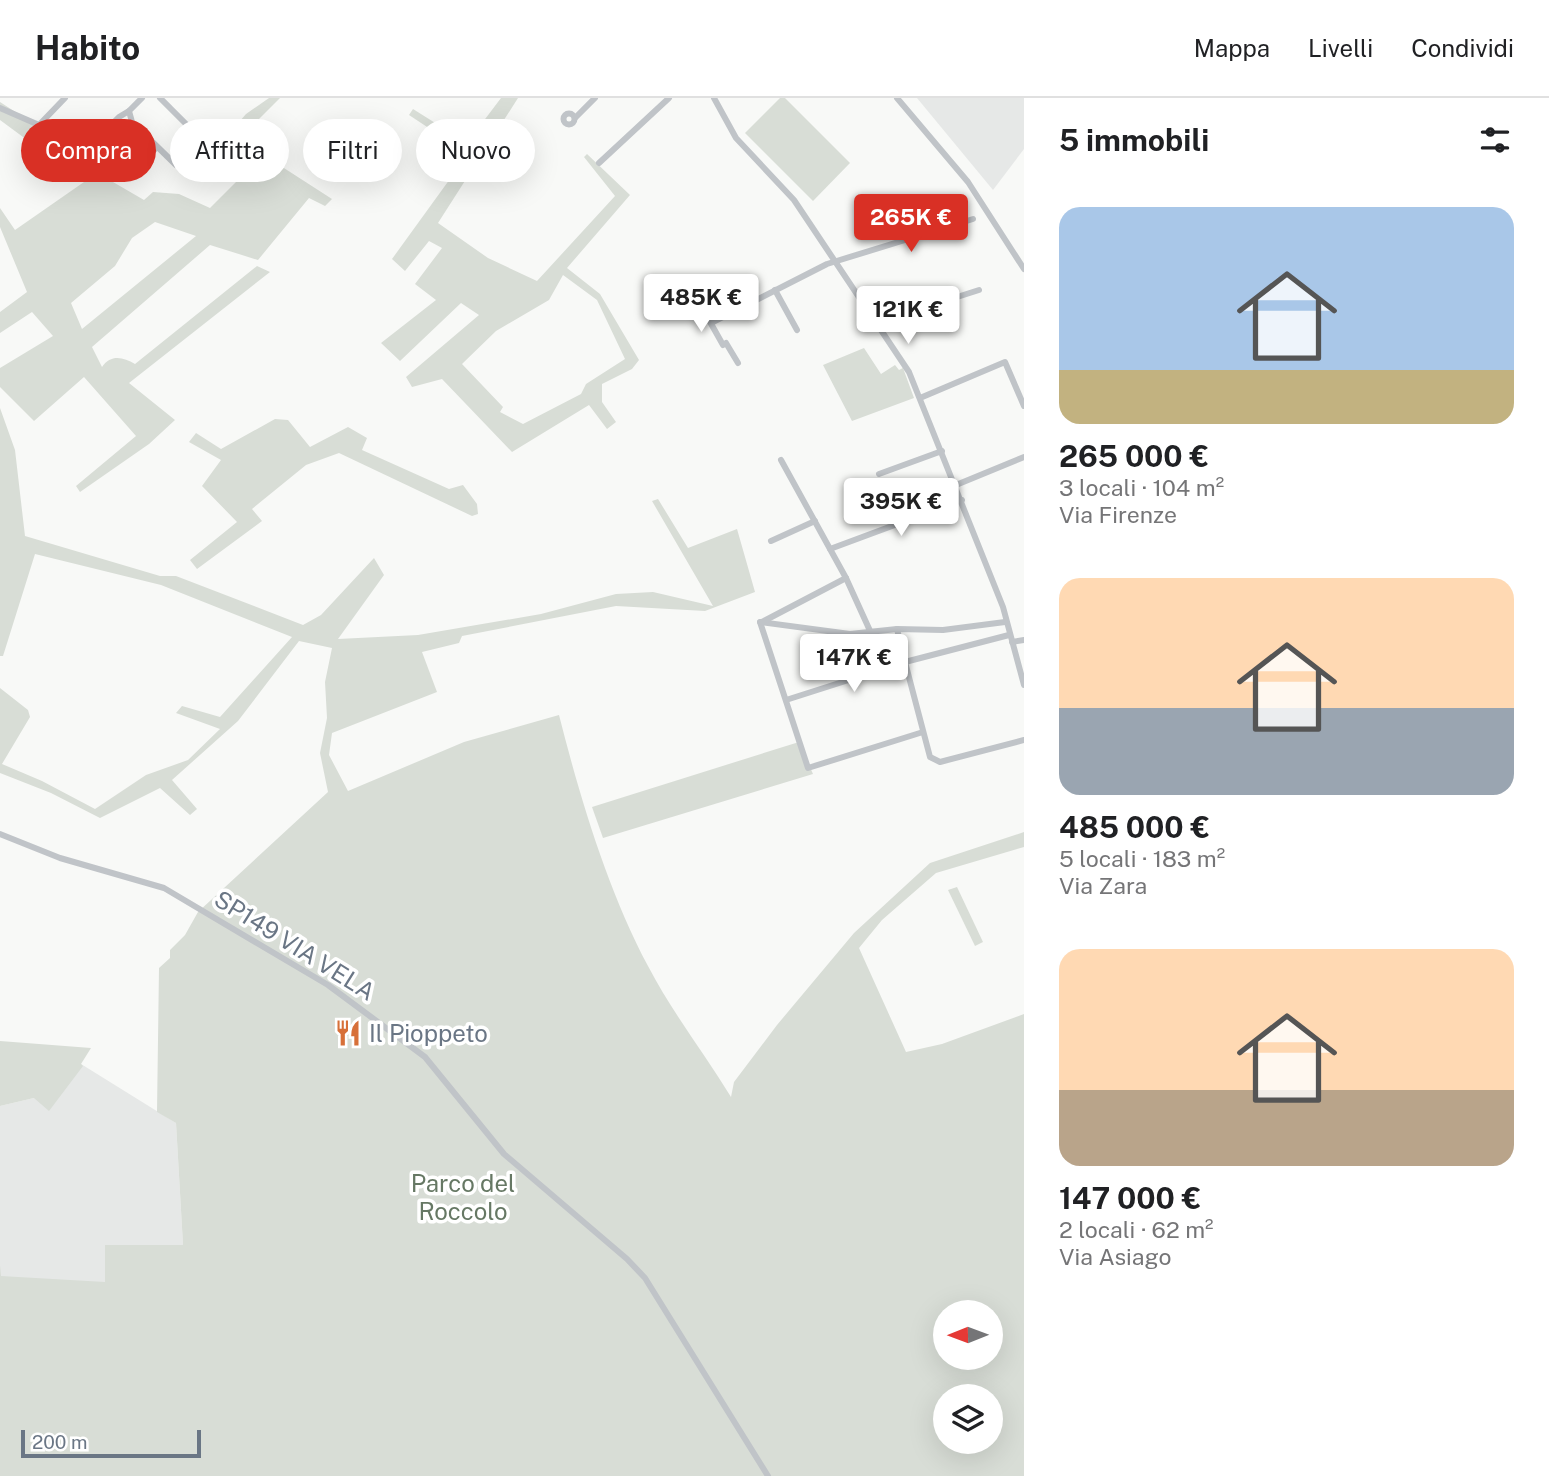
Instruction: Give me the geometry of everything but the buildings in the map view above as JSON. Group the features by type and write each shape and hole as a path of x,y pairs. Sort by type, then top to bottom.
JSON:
{"street":[{"path":"0,108 12,110 39,125 65,98"},
{"path":"160,98 181,119"},
{"path":"575,118 595,98"},
{"path":"599,163 669,98"},
{"path":"714,98 736,138 773,174 837,262 909,372 1003,607 1024,684"},
{"path":"897,98 968,182 1024,269"},
{"path":"117,119 129,111 138,100"},
{"path":"129,111 132,122 170,160"},
{"path":"710,323 827,264 973,219"},
{"path":"691,288 723,345 726,344 738,363"},
{"path":"775,290 797,330"},
{"path":"876,323 979,290"},
{"path":"920,398 1005,362 1024,406"},
{"path":"879,474 942,451"},
{"path":"956,485 1024,457"},
{"path":"781,460 846,578 871,633"},
{"path":"830,550 962,500"},
{"path":"771,541 815,521"},
{"path":"760,622 846,578"},
{"path":"760,622 825,632 871,633 897,629 943,630 1005,622"},
{"path":"760,622 807,768 923,732"},
{"path":"897,629 930,757 940,762 1024,740"},
{"path":"786,701 903,666 905,662 1010,638 1024,640"},
{"name":"SP149 VIA VELA","path":"0,834 60,858 144,880 173,892 308,972 409,1042 439,1072 504,1154 635,1267 768,1476"}],"shaded area":[{"path":"917,98 1024,98 1024,149 993,190"},
{"path":"81,1064 176,1123 183,1245 110,1291 0,1286 0,1106 34,1098"}],"green space":[{"path":"269,98 280,98 259,119 242,119"},
{"path":"501,98 518,98 505,119 485,119"},
{"path":"780,98 785,98 850,163 813,201 745,133"},
{"path":"0,102 26,119 21,119 21,136 0,120"},
{"path":"413,109 429,119 416,120 409,115"},
{"path":"587,154 630,195 567,268 600,294 639,360 632,369 602,384 602,402 616,422 607,429 589,405 512,452 442,379 412,387 406,377 479,315 461,303 400,361 381,343 436,300 415,284 442,248 429,241 405,271 392,259 448,182 464,182 438,223 488,258 537,281 615,196 584,157","holes":["563,275 597,300 625,359 586,384 581,394 523,424 500,412 503,407 462,364 496,331 549,300"]},
{"path":"289,171 332,199 325,206 309,198 258,260 210,245 92,347 102,367 113,358 135,364 257,266 270,272 129,383 175,420 149,444 80,492 76,486 136,436 84,377 34,421 0,387 0,368 53,336 32,312 0,333 0,312 27,292 0,227 0,208 15,230 84,182 113,182 144,200 153,192 179,194 210,208 236,182 289,182","holes":["155,222 196,236 82,329 71,303 115,266 132,238"]},
{"path":"864,348 881,374 895,365 899,370 903,368 914,398 852,421 823,365"},
{"name":"Parco del Roccolo","path":"0,408 15,450 25,536 160,576 176,576 303,625 321,615 374,558 384,575 338,639 418,635 541,614 616,594 653,592 713,606 652,501 658,499 688,548 737,529 755,592 705,611 616,606 462,636 459,643 422,652 437,692 332,733 329,755 348,791 464,742 559,715 596,844 620,907 667,1000 731,1097 734,1082 777,1025 854,933 930,863 1024,832 1024,847 936,873 882,920 859,948 906,1052 942,1044 1024,1014 1024,1476 0,1476 0,1265 1,1276 105,1282 105,1245 183,1245 176,1123 157,1112 159,968 170,958 170,950 185,935 198,912 328,792 320,753 327,718 325,682 332,648 299,641 238,721 172,780 197,809 190,815 160,788 100,818 51,793 0,773 0,688 28,710 30,717 2,764 42,781 95,809 146,775 188,760 220,729 176,713 182,706 220,717 292,637 161,585 35,554 3,656 0,656"},
{"path":"275,419 288,420 310,447 348,427 367,438 362,450 449,489 463,485 477,504 478,514 472,516 339,453 306,465 252,509 262,521 197,569 190,560 237,522 202,486 221,460 189,442 196,433 221,449"},
{"path":"799,742 813,774 603,838 592,807"},
{"path":"957,887 983,942 975,946 948,890"},
{"path":"0,1041 91,1048 81,1064 83,1066 49,1111 34,1098 0,1106"}],"place":[{"name":"Il Pioppeto","path":"348,1033"}]}
